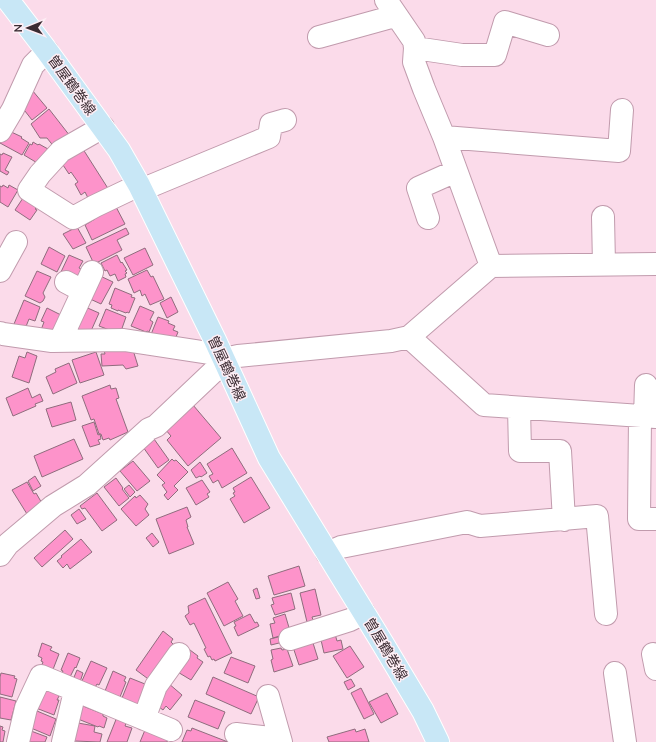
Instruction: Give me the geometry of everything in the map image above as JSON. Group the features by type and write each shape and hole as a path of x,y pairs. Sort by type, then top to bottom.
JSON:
{"main road":[{"name":"曽屋鶴巻線","path":"8,0 119,150 140,188 224,359 269,458 423,711 438,742"}],"street":[{"path":"319,37 390,8 414,41 414,62 444,137 491,266"},
{"path":"415,48 462,55 495,55 505,22 548,35"},
{"path":"0,131 14,109 33,65 47,51"},
{"path":"444,137 619,151 622,110"},
{"path":"103,127 61,151 40,174 29,190 74,218 96,206 269,137 272,124 285,120"},
{"path":"428,218 418,188 456,171"},
{"path":"603,217 604,264"},
{"path":"7,271 16,242"},
{"path":"0,333 60,341 124,340 224,359 238,356 391,341 409,337 491,266 656,264"},
{"path":"60,341 80,282"},
{"path":"409,337 484,405 647,417"},
{"path":"0,555 8,544 53,506 87,485 149,429 156,426 213,372 224,359"},
{"path":"646,385 647,417 639,519 656,519"},
{"path":"519,408 520,451 560,451 564,520"},
{"path":"327,553 340,547 467,522 480,526 597,516 606,614"},
{"path":"299,631 350,620 364,613"},
{"path":"144,719 156,686 179,654"},
{"path":"615,673 609,699 625,742"},
{"path":"18,742 26,708 41,676 75,692 171,730"},
{"path":"63,742 75,692"},
{"path":"236,734 280,741 268,696"}],"building":[{"path":"32,90 47,108 32,120 21,106"},
{"path":"49,109 70,136 55,148 47,138 40,138 31,124"},
{"path":"7,130 22,137 21,138 29,143 22,155 0,143"},
{"path":"33,142 48,149 39,164 24,155 30,144 32,145"},
{"path":"81,146 109,190 90,202 85,192 81,195 75,184 78,182 71,172 69,174 61,162"},
{"path":"3,153 12,157 5,170 9,172 7,175 0,171 0,154 2,155"},
{"path":"3,185 8,188 9,185 18,190 8,207 0,202 0,186 2,187"},
{"path":"25,195 37,207 35,209 37,210 30,220 15,210"},
{"path":"115,205 125,224 92,240 85,225 95,219 93,215"},
{"path":"77,227 86,243 73,249 63,234"},
{"path":"126,228 129,234 117,240 122,250 94,264 86,247"},
{"path":"49,247 65,256 57,272 41,264"},
{"path":"145,248 153,265 133,275 124,258"},
{"path":"69,255 83,261 79,268 81,269 77,279 61,272"},
{"path":"117,255 127,270 125,271 127,273 125,274 126,277 118,281 115,274 110,276 107,270 105,271 101,263"},
{"path":"147,270 151,277 153,276 164,299 150,305 145,294 142,296 140,290 134,293 128,279"},
{"path":"37,271 51,277 43,293 45,297 40,303 25,296"},
{"path":"98,275 113,282 101,304 88,298"},
{"path":"115,288 132,295 131,297 135,298 129,313 111,308 112,305 109,304"},
{"path":"171,297 178,312 167,318 160,303"},
{"path":"24,300 40,307 35,321 29,319 25,329 14,324"},
{"path":"83,306 99,313 91,331 87,334 76,329"},
{"path":"140,306 154,312 150,320 153,322 149,332 131,326"},
{"path":"47,308 61,315 52,334 41,330 44,322 41,321"},
{"path":"106,309 126,317 120,334 99,326"},
{"path":"158,317 169,321 168,323 175,326 173,330 178,332 174,342 150,337"},
{"path":"104,350 133,350 138,366 126,369 123,365 102,366 101,354 105,354"},
{"path":"27,352 37,356 29,383 12,377 19,356 25,358"},
{"path":"96,352 104,375 80,383 72,360"},
{"path":"69,363 77,383 53,394 46,377 56,372 55,369"},
{"path":"110,385 111,389 116,388 119,398 116,399 128,432 110,440 109,438 103,440 101,434 99,434 94,419 91,420 82,396"},
{"path":"28,388 32,398 40,394 43,401 35,404 36,406 13,416 6,398"},
{"path":"71,402 76,420 52,427 46,409"},
{"path":"193,405 221,438 188,466 167,440 171,436 165,429"},
{"path":"94,422 98,435 100,434 101,439 98,440 100,444 90,447 82,426"},
{"path":"74,439 83,459 42,477 34,456"},
{"path":"154,439 169,460 158,468 143,447"},
{"path":"232,448 247,473 222,488 218,480 213,483 209,476 213,474 207,464"},
{"path":"172,459 174,461 176,460 188,472 174,486 178,490 168,500 164,495 167,492 162,485 165,483 157,475"},
{"path":"133,461 150,481 137,491 120,471"},
{"path":"200,462 207,473 196,478 191,470"},
{"path":"35,476 41,486 33,491 28,481"},
{"path":"251,477 270,508 244,523 230,499 235,496 233,493 235,492 233,488"},
{"path":"116,478 129,498 119,506 104,487"},
{"path":"202,480 210,492 207,494 209,497 196,505 186,488"},
{"path":"27,482 43,505 27,514 12,490"},
{"path":"129,485 135,492 130,497 124,489"},
{"path":"97,493 117,520 102,531 85,508 82,509 80,506"},
{"path":"140,495 148,504 145,509 149,515 136,526 121,509 135,496 136,498"},
{"path":"187,507 191,517 186,520 187,527 194,544 169,554 156,519"},
{"path":"79,509 86,519 77,524 71,515"},
{"path":"65,530 73,539 42,567 34,558"},
{"path":"152,533 159,542 153,547 146,538"},
{"path":"81,539 92,552 70,569 67,564 63,568 57,561"},
{"path":"299,566 305,586 274,595 268,576"},
{"path":"228,582 238,599 235,601 243,616 224,626 207,593"},
{"path":"257,588 260,598 256,599 253,590"},
{"path":"315,589 321,615 312,617 313,620 307,622 300,593"},
{"path":"291,593 295,609 275,615 271,605 274,604 272,598"},
{"path":"205,598 232,653 215,661 214,659 212,660 210,656 208,657 204,649 206,648 194,623 190,625 185,616 189,613 188,606"},
{"path":"250,614 255,623 257,622 259,626 238,636 234,627 236,626 234,622"},
{"path":"285,614 290,631 273,638 270,624 275,623 273,618"},
{"path":"163,631 173,639 171,642 173,644 151,681 136,670"},
{"path":"335,634 337,641 341,640 343,649 324,653 321,640"},
{"path":"282,636 283,642 271,645 270,639"},
{"path":"42,643 52,647 50,650 59,654 52,672 41,667 43,662 41,661 42,658 38,656"},
{"path":"313,643 318,659 299,665 293,647"},
{"path":"350,646 364,667 347,678 333,656"},
{"path":"281,648 282,650 287,649 293,666 274,672 271,660 273,659 271,650"},
{"path":"190,650 203,662 191,680 176,671"},
{"path":"68,653 80,658 70,677 62,673 63,671 61,670"},
{"path":"231,657 255,666 248,683 224,673"},
{"path":"91,661 107,668 99,685 97,684 94,689 81,683"},
{"path":"77,670 83,673 79,685 72,682"},
{"path":"113,671 126,677 124,681 126,682 120,697 105,691"},
{"path":"1,673 15,676 14,678 17,679 12,697 0,694"},
{"path":"213,677 259,697 251,714 206,694"},
{"path":"130,678 150,686 141,707 120,703"},
{"path":"351,679 355,686 348,690 344,682"},
{"path":"168,683 182,695 170,710 166,706 163,710 155,704"},
{"path":"47,687 60,694 57,700 59,700 54,715 36,708"},
{"path":"361,688 374,714 364,719 351,693"},
{"path":"387,693 398,714 381,723 369,702"},
{"path":"0,697 16,701 11,720 0,718"},
{"path":"195,700 225,712 218,729 188,717"},
{"path":"83,706 103,714 103,716 107,718 104,728 78,719"},
{"path":"37,711 56,719 50,736 31,728"},
{"path":"117,717 127,721 125,726 132,728 127,742 107,742"},
{"path":"78,723 95,726 94,732 102,734 100,742 74,741"},
{"path":"0,726 3,727 2,730 5,731 3,742 0,742"},
{"path":"192,728 228,742 182,742 187,730 191,731"},
{"path":"355,729 356,732 365,729 369,742 329,742 327,737"},
{"path":"145,730 169,737 167,742 140,742"},
{"path":"31,731 47,737 45,742 28,742"}]}
